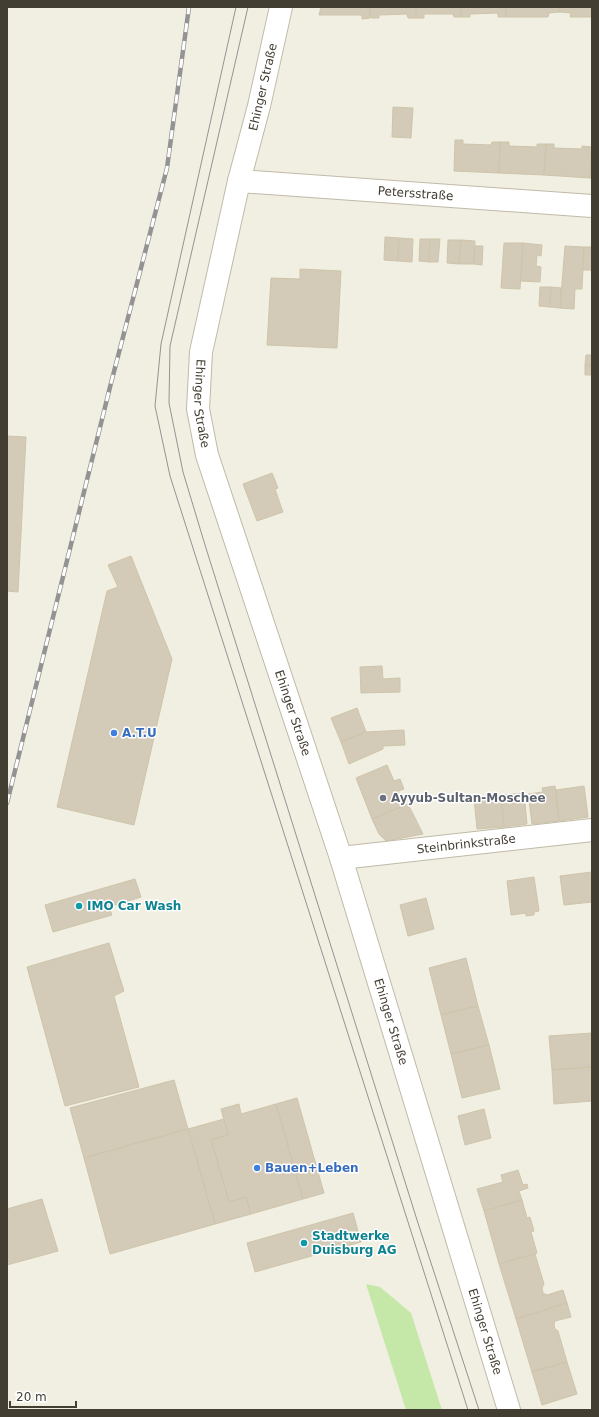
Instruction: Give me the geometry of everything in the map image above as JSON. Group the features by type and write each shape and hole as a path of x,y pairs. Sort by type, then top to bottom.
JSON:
{"street":[{"name":"Ehinger Straße","path":"281,7 260,106 239,181 201,352 198,409 207,455 341,858 509,1410"},
{"name":"Petersstraße","path":"239,181 592,206"},
{"name":"Steinbrinkstraße","path":"341,858 592,830"}],"green space":[{"path":"366,1284 380,1287 411,1313 442,1410 406,1410"}],"building":[{"path":"321,7 370,7 370,18 362,19 362,15 319,15"},
{"path":"370,7 416,7 416,18 408,18 407,14 379,15 379,18 371,18"},
{"path":"416,7 461,7 461,17 454,17 453,14 424,14 424,18 416,18"},
{"path":"461,7 506,7 506,17 498,17 498,13 470,14 470,17 461,17"},
{"path":"506,7 559,7 560,12 549,13 548,17 506,17"},
{"path":"559,7 592,7 592,17 570,17 571,13 560,12"},
{"path":"393,107 413,108 411,138 392,137"},
{"path":"455,140 463,140 463,144 491,145 492,142 500,142 499,173 454,171"},
{"path":"500,142 509,142 509,146 537,147 537,144 546,144 544,175 499,173"},
{"path":"546,144 554,144 554,148 582,149 582,146 592,147 590,178 544,175"},
{"path":"592,147 592,178 590,178"},
{"path":"385,237 399,238 398,261 384,260"},
{"path":"399,238 413,239 412,262 398,261"},
{"path":"420,239 430,239 429,262 419,261"},
{"path":"430,239 440,239 438,262 429,262"},
{"path":"448,240 461,240 459,264 447,263"},
{"path":"461,240 475,241 474,264 459,264"},
{"path":"504,243 523,243 520,289 501,288"},
{"path":"523,243 542,245 541,256 537,255 536,266 541,267 540,282 521,281"},
{"path":"475,246 483,246 482,265 474,264"},
{"path":"565,246 584,247 582,289 575,289 574,309 560,308"},
{"path":"584,247 592,247 592,270 583,270"},
{"path":"300,269 341,271 337,348 267,345 271,278 300,279"},
{"path":"540,287 551,287 550,307 539,306"},
{"path":"551,287 561,288 560,308 550,307"},
{"path":"586,355 592,355 592,366 585,365"},
{"path":"585,365 592,366 592,375 585,375"},
{"path":"7,436 26,437 18,592 7,591"},
{"path":"272,473 278,488 275,489 283,512 257,521 243,484"},
{"name":"A.T.U","path":"131,556 172,659 134,825 57,807 107,591 118,587 108,565"},
{"path":"382,666 383,679 400,678 400,692 361,693 360,667"},
{"path":"357,708 366,732 341,742 331,718"},
{"path":"404,730 405,745 383,746 383,749 349,764 341,742 366,732"},
{"name":"Ayyub-Sultan-Moschee","path":"387,765 394,781 400,779 404,789 398,791 404,806 372,819 356,778"},
{"path":"555,786 559,821 532,824 528,794 543,792 542,788"},
{"path":"584,786 588,817 559,821 556,790"},
{"path":"524,793 527,824 504,827 501,795"},
{"path":"501,795 504,827 477,829 474,798"},
{"path":"408,804 423,834 386,841 379,834 372,819"},
{"path":"592,872 592,902 564,905 560,876"},
{"path":"534,877 539,911 534,912 534,915 526,916 526,913 511,915 507,881"},
{"name":"IMO Car Wash","path":"135,879 141,897 109,907 112,915 53,932 45,905"},
{"path":"426,898 434,929 408,936 400,905"},
{"path":"109,943 124,991 114,996 139,1087 65,1106 27,967"},
{"path":"466,958 478,1006 441,1015 429,968"},
{"path":"478,1006 489,1045 451,1054 441,1015"},
{"path":"592,1033 592,1067 552,1070 549,1036"},
{"path":"489,1045 500,1089 462,1098 451,1054"},
{"path":"592,1067 592,1101 554,1104 552,1070"},
{"path":"174,1080 188,1129 84,1158 70,1108"},
{"path":"297,1098 324,1193 303,1199 276,1104"},
{"name":"Bauen+Leben","path":"239,1104 241,1114 276,1104 303,1199 251,1214 246,1197 229,1202 211,1140 228,1135 221,1109"},
{"path":"484,1109 491,1138 465,1145 458,1116"},
{"path":"224,1119 228,1135 211,1140 229,1202 246,1197 251,1214 215,1224 188,1129"},
{"path":"188,1129 215,1224 110,1254 84,1158"},
{"path":"518,1170 523,1185 527,1184 528,1188 519,1191 522,1200 484,1211 477,1189 503,1182 501,1175"},
{"path":"42,1199 58,1251 7,1265 7,1209"},
{"path":"522,1200 527,1218 530,1217 534,1231 531,1232 537,1253 499,1264 484,1211"},
{"name":"Stadtwerke Duisburg AG","path":"353,1213 361,1242 255,1272 247,1243"},
{"path":"535,1254 544,1284 542,1288 543,1293 547,1295 563,1290 567,1303 516,1319 499,1264"},
{"path":"567,1303 571,1317 555,1321 554,1325 555,1329 558,1331 567,1362 532,1372 516,1319"},
{"path":"567,1362 577,1394 542,1405 532,1372"}],"tram line":[{"path":"236,7 161,344 155,406 170,476 468,1410"},
{"path":"248,7 170,346 169,403 183,472 205,545 417,1220 479,1410"}],"railway":[{"path":"7,803 110,387 167,168 189,7"}],"place":[{"name":"A.T.U","path":"114,733"},
{"name":"Ayyub-Sultan-Moschee","path":"383,798"},
{"name":"IMO Car Wash","path":"79,906"},
{"name":"Bauen+Leben","path":"257,1168"},
{"name":"Stadtwerke Duisburg AG","path":"304,1243"}]}
